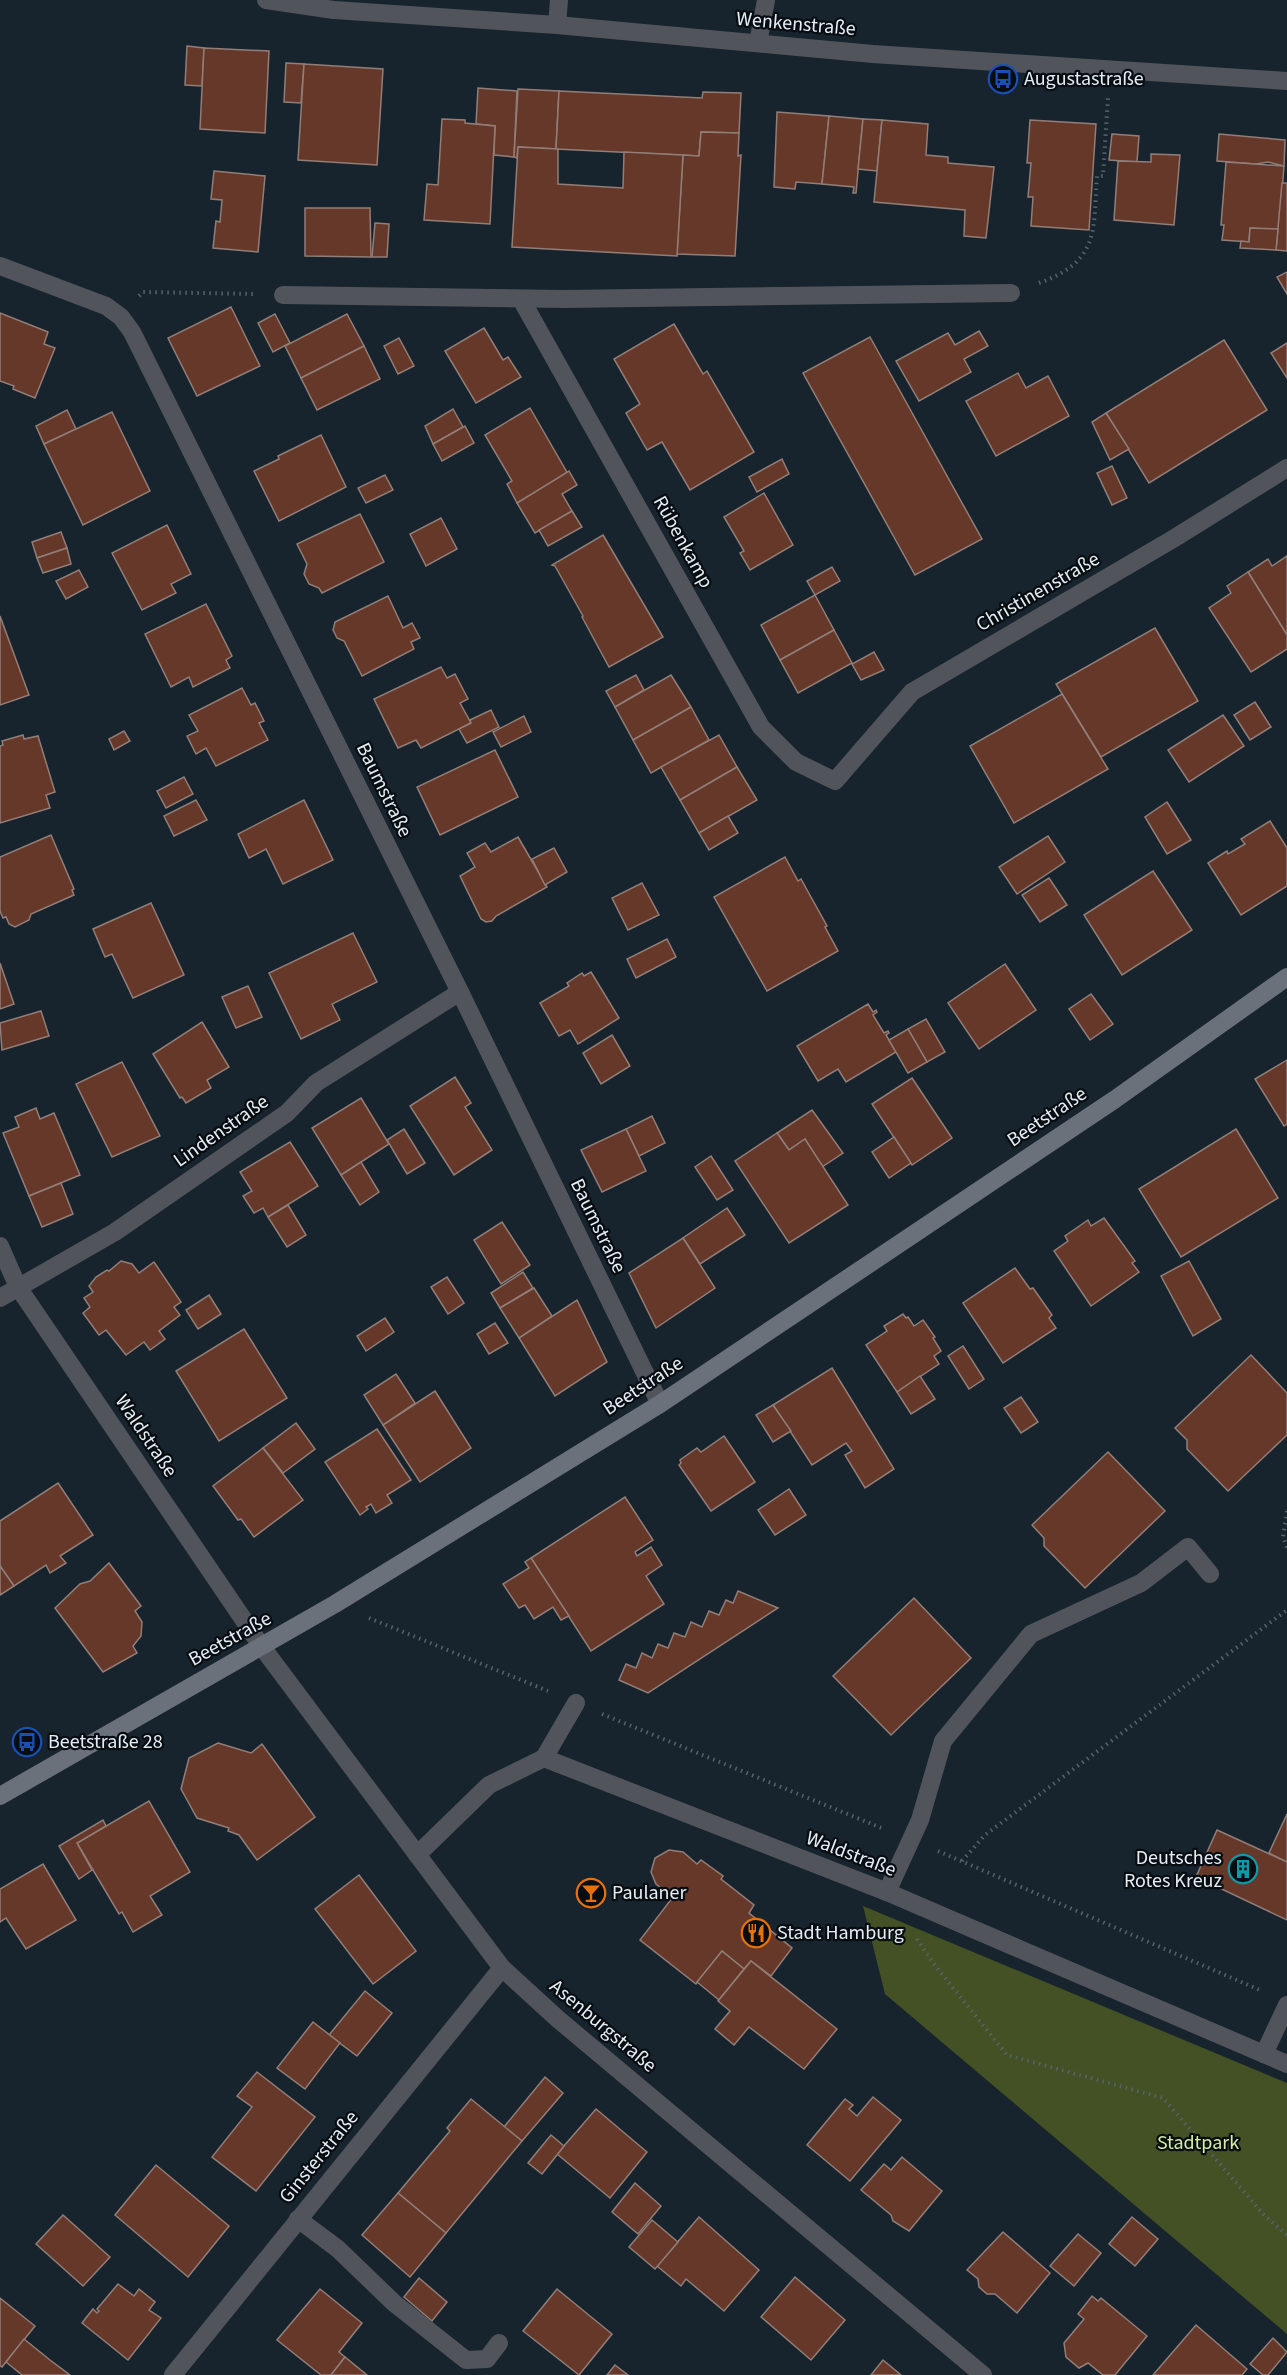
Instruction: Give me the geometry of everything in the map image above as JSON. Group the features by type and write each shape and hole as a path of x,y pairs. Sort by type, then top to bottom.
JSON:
{"main road":[{"name":"Beetstraße","path":"0,1796 335,1604 660,1404 1114,1100 1287,977"}],"street":[{"name":"Wenkenstraße","path":"266,0 334,10 557,25 873,54 1287,81"},
{"path":"557,25 559,0"},
{"path":"758,43 766,0"},
{"name":"Baumstraße","path":"0,266 106,306 121,317 132,332 460,992 660,1404"},
{"path":"283,294 521,299 750,298 1011,293"},
{"name":"Rübenkamp","path":"521,299 761,726 796,762 835,781"},
{"name":"Christinenstraße","path":"835,781 912,692 1173,539 1287,468"},
{"name":"Lindenstraße","path":"0,1298 115,1232 287,1113 316,1083 460,992"},
{"name":"Waldstraße","path":"0,1246 18,1287 262,1647"},
{"path":"887,1892 912,1840 943,1741 1031,1634 1141,1583 1188,1546 1210,1574"},
{"name":"Asenburgstraße","path":"262,1647 502,1968 568,2027 983,2375"},
{"path":"417,1856 489,1785 544,1758 576,1703"},
{"name":"Waldstraße","path":"544,1758 887,1892 1287,2064"},
{"name":"Ginsterstraße","path":"173,2375 502,1968"},
{"path":"1264,2054 1287,2005"},
{"path":"298,2219 338,2249 394,2302 466,2360 487,2359 498,2343"}],"path":[{"path":"1047,280 1078,263 1093,237 1097,176 1103,176 1108,102"},
{"path":"121,317 143,291 283,294"},
{"path":"1287,1511 1283,1538 1287,1548"},
{"path":"335,1604 912,1840 1265,1993"},
{"path":"962,1861 985,1835 1287,1610"},
{"path":"916,1936 933,1963 1008,2055 1163,2098 1264,2215 1287,2235"}],"green space":[{"name":"Stadtpark","path":"863,1906 1287,2083 1287,2334 885,1994"}],"building":[{"path":"187,46 204,48 202,86 185,85"},
{"path":"204,48 269,51 265,133 200,129"},
{"path":"286,63 304,64 301,103 284,102"},
{"path":"304,64 383,69 377,165 298,160"},
{"path":"478,88 517,91 514,157 494,155 495,126 476,124"},
{"path":"518,89 559,91 556,149 518,147 517,158 514,157"},
{"path":"559,91 702,98 703,92 741,93 739,133 701,132 699,156 556,149"},
{"path":"777,112 829,116 822,184 796,182 795,189 774,187"},
{"path":"829,116 863,119 856,193 853,193 854,187 822,184"},
{"path":"442,119 465,120 465,123 495,126 490,224 424,220 427,184 438,185"},
{"path":"863,119 882,120 877,171 858,169"},
{"path":"882,120 928,124 926,155 948,157 948,163 994,167 986,238 964,236 965,210 874,202"},
{"path":"1030,120 1096,124 1089,230 1031,226 1033,197 1028,197 1031,163 1027,163"},
{"path":"701,132 739,133 738,156 741,155 735,256 677,254 683,155 699,156"},
{"path":"1112,134 1139,136 1137,162 1109,160"},
{"path":"1219,134 1285,140 1284,166 1268,162 1256,164 1217,161"},
{"path":"518,147 558,149 558,184 623,188 624,152 683,155 677,256 512,247"},
{"path":"1151,154 1180,155 1174,225 1114,220 1118,161 1151,162"},
{"path":"1226,162 1284,166 1279,230 1250,228 1249,242 1222,240"},
{"path":"214,171 265,176 258,252 213,248 216,221 220,222 222,200 211,199"},
{"path":"1282,183 1287,183 1287,251 1276,250"},
{"path":"305,208 370,208 371,257 305,256"},
{"path":"375,223 389,224 387,257 372,257"},
{"path":"1250,228 1278,229 1276,250 1240,248 1241,241 1249,242"},
{"path":"1287,272 1287,294 1277,277"},
{"path":"231,307 260,366 197,396 168,338"},
{"path":"0,313 48,332 44,344 55,348 35,398 0,381"},
{"path":"275,314 290,343 273,352 258,323"},
{"path":"347,314 364,346 301,378 285,346"},
{"path":"674,324 703,374 707,371 754,452 690,490 662,442 647,450 626,413 640,404 614,359"},
{"path":"484,328 503,360 508,357 521,377 476,403 445,351"},
{"path":"979,331 988,346 964,359 971,372 919,401 896,361 948,333 955,345"},
{"path":"870,337 982,539 915,575 803,373"},
{"path":"399,338 414,366 398,374 384,346"},
{"path":"1224,340 1267,410 1149,483 1106,413"},
{"path":"1287,343 1287,378 1271,353"},
{"path":"364,346 380,379 317,410 301,378"},
{"path":"1018,373 1026,388 1048,376 1069,416 996,456 966,401"},
{"path":"530,408 568,474 517,503 507,484 512,481 485,435"},
{"path":"453,409 463,427 433,444 425,426"},
{"path":"67,410 76,429 44,444 36,426"},
{"path":"112,412 150,491 83,525 44,444"},
{"path":"1106,413 1129,449 1110,460 1092,422"},
{"path":"465,426 474,443 442,461 433,444"},
{"path":"321,435 346,487 279,521 254,471 279,459 278,456"},
{"path":"782,459 789,474 757,492 749,477"},
{"path":"1112,466 1127,498 1112,505 1097,473"},
{"path":"569,471 577,485 562,494 572,511 535,533 517,503"},
{"path":"385,475 393,490 366,503 358,488"},
{"path":"764,493 793,545 750,570 740,553 744,551 724,517"},
{"path":"572,511 582,527 548,546 539,530"},
{"path":"360,514 384,562 322,593 319,588 309,584 304,574 307,564 297,544"},
{"path":"441,518 457,549 426,566 410,534"},
{"path":"167,525 191,574 171,584 176,593 142,610 112,553"},
{"path":"61,532 67,548 37,558 32,542"},
{"path":"603,535 663,637 609,667 583,616 555,566 552,565"},
{"path":"67,548 71,564 43,573 37,558"},
{"path":"1287,556 1287,635 1248,572 1268,559 1272,566"},
{"path":"832,567 840,581 815,595 807,581"},
{"path":"79,570 88,587 66,599 56,581"},
{"path":"1248,572 1287,635 1287,649 1251,672 1209,608 1231,593 1227,586"},
{"path":"815,595 834,630 780,660 761,625"},
{"path":"388,596 403,628 412,623 420,638 411,642 414,649 362,676 344,641 337,638 333,630 335,622"},
{"path":"206,604 232,656 226,660 230,668 193,687 189,677 171,687 145,634"},
{"path":"0,616 29,695 0,705"},
{"path":"1155,628 1198,701 1101,757 1056,684"},
{"path":"834,630 852,663 798,693 780,660"},
{"path":"874,652 884,670 861,680 852,664"},
{"path":"441,667 447,678 455,674 468,699 460,703 471,723 421,748 416,740 398,748 374,699"},
{"path":"636,675 644,690 615,707 606,691"},
{"path":"671,675 691,707 633,740 615,707"},
{"path":"242,688 251,705 255,703 264,721 259,723 268,740 216,766 206,748 196,754 187,736 198,731 189,715"},
{"path":"1062,694 1108,769 1014,823 970,746"},
{"path":"1255,702 1271,727 1250,740 1234,715"},
{"path":"691,707 709,740 651,773 633,740"},
{"path":"491,710 499,727 467,743 459,729 471,723 470,720"},
{"path":"1223,715 1244,746 1189,782 1168,750"},
{"path":"524,716 531,732 501,747 493,732"},
{"path":"124,731 130,741 114,750 109,739"},
{"path":"23,735 24,739 38,736 55,792 46,795 50,808 0,823 0,746 3,745 2,741"},
{"path":"719,735 737,767 680,800 661,767"},
{"path":"495,750 518,797 440,835 417,787"},
{"path":"737,767 757,800 699,833 680,800"},
{"path":"184,777 193,794 166,808 157,791"},
{"path":"196,800 207,820 174,836 164,816"},
{"path":"304,800 333,860 283,884 266,849 249,858 238,834"},
{"path":"1167,802 1191,840 1167,854 1145,817"},
{"path":"728,816 738,833 709,850 699,833"},
{"path":"1270,821 1287,848 1287,886 1241,915 1208,863 1227,851 1228,854 1245,844 1241,839"},
{"path":"51,835 74,889 72,890 74,895 31,914 29,920 15,927 9,924 6,917 3,918 0,911 0,857"},
{"path":"1048,836 1065,862 1017,894 999,867"},
{"path":"518,837 547,887 496,916 492,921 486,922 481,919 460,876 475,867 467,853 485,843 491,852"},
{"path":"554,848 567,872 545,885 532,859"},
{"path":"785,857 798,881 801,879 838,951 767,991 714,897"},
{"path":"1153,871 1192,930 1122,975 1084,915"},
{"path":"1049,878 1067,905 1040,922 1022,895"},
{"path":"642,883 659,915 628,930 612,898"},
{"path":"151,903 184,975 133,998 112,954 105,957 93,929"},
{"path":"353,933 377,982 332,1004 340,1020 301,1039 269,973"},
{"path":"667,939 676,957 636,978 627,959"},
{"path":"0,963 14,1004 0,1009"},
{"path":"1005,964 1036,1010 979,1049 948,1003"},
{"path":"591,972 619,1018 578,1044 570,1030 559,1036 540,1003 569,986 567,983 582,973 584,976"},
{"path":"248,986 262,1017 236,1028 222,997"},
{"path":"1091,994 1113,1024 1090,1040 1069,1009"},
{"path":"868,1004 873,1012 876,1010 877,1012 873,1015 884,1033 888,1031 886,1035 896,1052 846,1082 838,1069 818,1081 797,1046"},
{"path":"41,1011 49,1036 2,1050 0,1023"},
{"path":"926,1019 945,1052 927,1062 908,1029"},
{"path":"202,1022 229,1067 207,1080 211,1088 186,1103 182,1097 180,1098 153,1054"},
{"path":"908,1029 927,1062 908,1073 889,1040"},
{"path":"612,1035 630,1066 601,1084 583,1053"},
{"path":"1287,1060 1287,1124 1284,1126 1255,1079"},
{"path":"122,1062 160,1136 112,1157 76,1084"},
{"path":"455,1077 471,1103 465,1107 492,1150 454,1175 410,1106"},
{"path":"912,1078 952,1138 912,1165 872,1104"},
{"path":"361,1098 389,1144 341,1175 312,1128"},
{"path":"36,1108 40,1119 54,1113 80,1175 29,1196 3,1133 19,1127 15,1117"},
{"path":"812,1110 843,1153 822,1167 805,1139 789,1150 777,1133"},
{"path":"652,1116 665,1143 639,1156 626,1129"},
{"path":"404,1129 425,1163 407,1174 387,1140"},
{"path":"626,1129 646,1171 602,1192 581,1150"},
{"path":"1236,1129 1278,1198 1181,1257 1139,1189"},
{"path":"777,1133 789,1150 805,1139 848,1205 789,1243 735,1161"},
{"path":"894,1137 911,1163 889,1178 872,1152"},
{"path":"290,1142 318,1186 268,1217 263,1208 254,1213 243,1196 252,1191 240,1172"},
{"path":"711,1156 733,1190 717,1200 695,1167"},
{"path":"361,1162 379,1192 360,1205 341,1175"},
{"path":"61,1183 73,1214 42,1227 29,1196"},
{"path":"288,1205 306,1235 287,1247 268,1217"},
{"path":"727,1208 745,1235 700,1264 683,1238"},
{"path":"1104,1218 1135,1261 1132,1263 1139,1272 1091,1306 1054,1251 1068,1241 1065,1236 1088,1220 1091,1226"},
{"path":"502,1222 530,1265 501,1284 474,1240"},
{"path":"683,1238 715,1288 656,1328 629,1273"},
{"path":"121,1261 132,1264 139,1273 154,1262 181,1302 174,1307 180,1315 159,1331 165,1339 150,1350 144,1342 126,1355 106,1330 99,1335 83,1313 90,1307 84,1298 93,1292 89,1286 96,1277 109,1271"},
{"path":"1189,1261 1221,1319 1193,1336 1161,1276"},
{"path":"1015,1268 1052,1315 1049,1318 1056,1328 1003,1363 963,1303"},
{"path":"523,1272 533,1288 500,1308 491,1293"},
{"path":"447,1277 464,1303 448,1314 431,1287"},
{"path":"534,1288 552,1316 519,1338 500,1308"},
{"path":"209,1295 221,1314 198,1329 186,1310"},
{"path":"577,1300 607,1362 555,1396 519,1338"},
{"path":"903,1314 914,1326 923,1320 935,1337 933,1338 941,1351 934,1356 939,1364 897,1392 866,1345 887,1331 884,1326"},
{"path":"385,1318 394,1332 366,1351 357,1336"},
{"path":"495,1323 508,1343 489,1354 477,1334"},
{"path":"244,1329 287,1398 219,1441 176,1371"},
{"path":"963,1346 984,1379 969,1389 948,1356"},
{"path":"1251,1355 1287,1393 1287,1435 1228,1491 1187,1449 1187,1440 1175,1428"},
{"path":"832,1368 894,1469 865,1488 845,1455 852,1451 846,1443 812,1465 773,1405"},
{"path":"396,1374 415,1403 383,1425 364,1395"},
{"path":"920,1376 935,1399 911,1414 897,1392"},
{"path":"435,1391 471,1448 420,1482 383,1425"},
{"path":"1021,1397 1038,1422 1021,1433 1004,1408"},
{"path":"773,1405 791,1431 773,1442 756,1415"},
{"path":"296,1423 315,1449 283,1473 263,1448"},
{"path":"377,1429 411,1480 387,1495 392,1503 376,1513 371,1504 360,1515 325,1462"},
{"path":"724,1436 755,1482 711,1511 679,1465 680,1460 697,1448 701,1452"},
{"path":"263,1448 303,1500 254,1537 241,1519 238,1520 213,1486"},
{"path":"1108,1452 1165,1511 1085,1588 1044,1546 1044,1538 1032,1525"},
{"path":"58,1483 93,1535 60,1556 66,1563 50,1573 46,1565 14,1586 0,1566 0,1521"},
{"path":"789,1489 806,1515 775,1535 758,1510"},
{"path":"625,1497 653,1540 635,1552 637,1556 651,1547 662,1565 646,1576 664,1604 591,1651 531,1558"},
{"path":"531,1558 569,1616 561,1620 553,1607 534,1619 525,1605 519,1608 503,1584 529,1568 525,1562"},
{"path":"109,1563 141,1606 135,1611 142,1622 141,1636 133,1646 137,1653 103,1672 55,1608 80,1584 90,1581"},
{"path":"0,1566 14,1586 0,1595"},
{"path":"738,1591 778,1608 648,1693 619,1680 626,1664 636,1668 642,1653 652,1658 658,1644 668,1648 674,1633 685,1637 691,1622 702,1627 709,1611 719,1615 726,1600 733,1603"},
{"path":"914,1598 971,1658 891,1735 833,1676"},
{"path":"218,1743 251,1753 262,1744 315,1817 257,1860 239,1835 228,1831 229,1828 197,1818 181,1789 189,1758"},
{"path":"149,1801 190,1872 150,1896 162,1915 133,1932 122,1912 119,1914 77,1843"},
{"path":"1287,1814 1287,1862 1269,1853"},
{"path":"103,1820 106,1826 77,1843 92,1870 79,1879 59,1846"},
{"name":"Deutsches Rotes Kreuz","path":"1217,1830 1287,1862 1287,1920 1196,1877"},
{"path":"669,1850 683,1852 697,1864 701,1860 723,1876 721,1879 754,1905 749,1913 792,1948 771,1976 751,1961 744,1969 722,1951 696,1984 640,1940 673,1897 656,1884 651,1872 655,1858"},
{"path":"43,1864 76,1920 26,1949 6,1918 0,1922 0,1889"},
{"path":"359,1875 416,1951 373,1984 315,1909"},
{"path":"722,1951 744,1969 719,2000 697,1982"},
{"path":"751,1961 837,2029 804,2069 749,2027 734,2045 715,2029 730,2011 718,2001"},
{"path":"365,1991 392,2013 357,2056 329,2035"},
{"path":"313,2022 340,2043 305,2089 277,2068"},
{"path":"257,2072 315,2117 256,2191 212,2157 252,2107 237,2096"},
{"path":"545,2077 563,2093 522,2141 504,2127"},
{"path":"873,2097 901,2120 850,2181 807,2145 845,2099 853,2105 849,2109 857,2116"},
{"path":"471,2099 522,2141 446,2233 398,2193 450,2131 447,2128"},
{"path":"596,2109 647,2152 610,2198 557,2154"},
{"path":"551,2135 564,2146 542,2174 528,2163"},
{"path":"902,2157 942,2191 909,2231 893,2221 891,2215 861,2190 884,2164 891,2170"},
{"path":"156,2165 229,2226 188,2277 115,2215"},
{"path":"635,2183 661,2206 638,2234 612,2212"},
{"path":"398,2193 446,2233 410,2277 362,2235"},
{"path":"63,2215 110,2257 83,2286 36,2244"},
{"path":"699,2217 759,2270 724,2311 686,2279 681,2286 657,2266"},
{"path":"1132,2217 1158,2239 1135,2266 1109,2244"},
{"path":"652,2220 678,2242 655,2269 629,2247"},
{"path":"1003,2232 1050,2273 1017,2313 995,2294 987,2294 979,2287 978,2279 967,2270"},
{"path":"1078,2234 1101,2253 1074,2286 1050,2266"},
{"path":"795,2277 845,2320 811,2360 761,2317"},
{"path":"419,2278 447,2302 432,2321 404,2297"},
{"path":"118,2284 134,2296 139,2289 155,2302 149,2310 161,2318 128,2360 82,2323 93,2309 97,2313 99,2311 97,2309"},
{"path":"320,2289 362,2323 339,2352 345,2357 331,2375 321,2375 277,2340"},
{"path":"557,2289 612,2334 579,2375 523,2331"},
{"path":"1092,2296 1098,2301 1101,2298 1147,2336 1115,2375 1103,2375 1088,2363 1079,2368 1066,2357 1064,2343 1084,2319 1078,2314"},
{"path":"0,2298 35,2326 2,2367 0,2366"},
{"path":"1196,2325 1247,2369 1242,2375 1153,2375"},
{"path":"1273,2338 1287,2352 1268,2375 1263,2375 1250,2364"},
{"path":"24,2339 70,2375 22,2375 6,2362"},
{"path":"345,2357 367,2375 331,2375"},
{"path":"883,2360 901,2375 871,2375"},
{"path":"615,2365 628,2375 607,2375"}],"place":[{"name":"Augustastraße","path":"1003,79"},
{"name":"Beetstraße 28","path":"27,1742"},
{"name":"Deutsches Rotes Kreuz","path":"1243,1869"},
{"name":"Paulaner","path":"591,1893"},
{"name":"Stadt Hamburg","path":"756,1933"}]}
